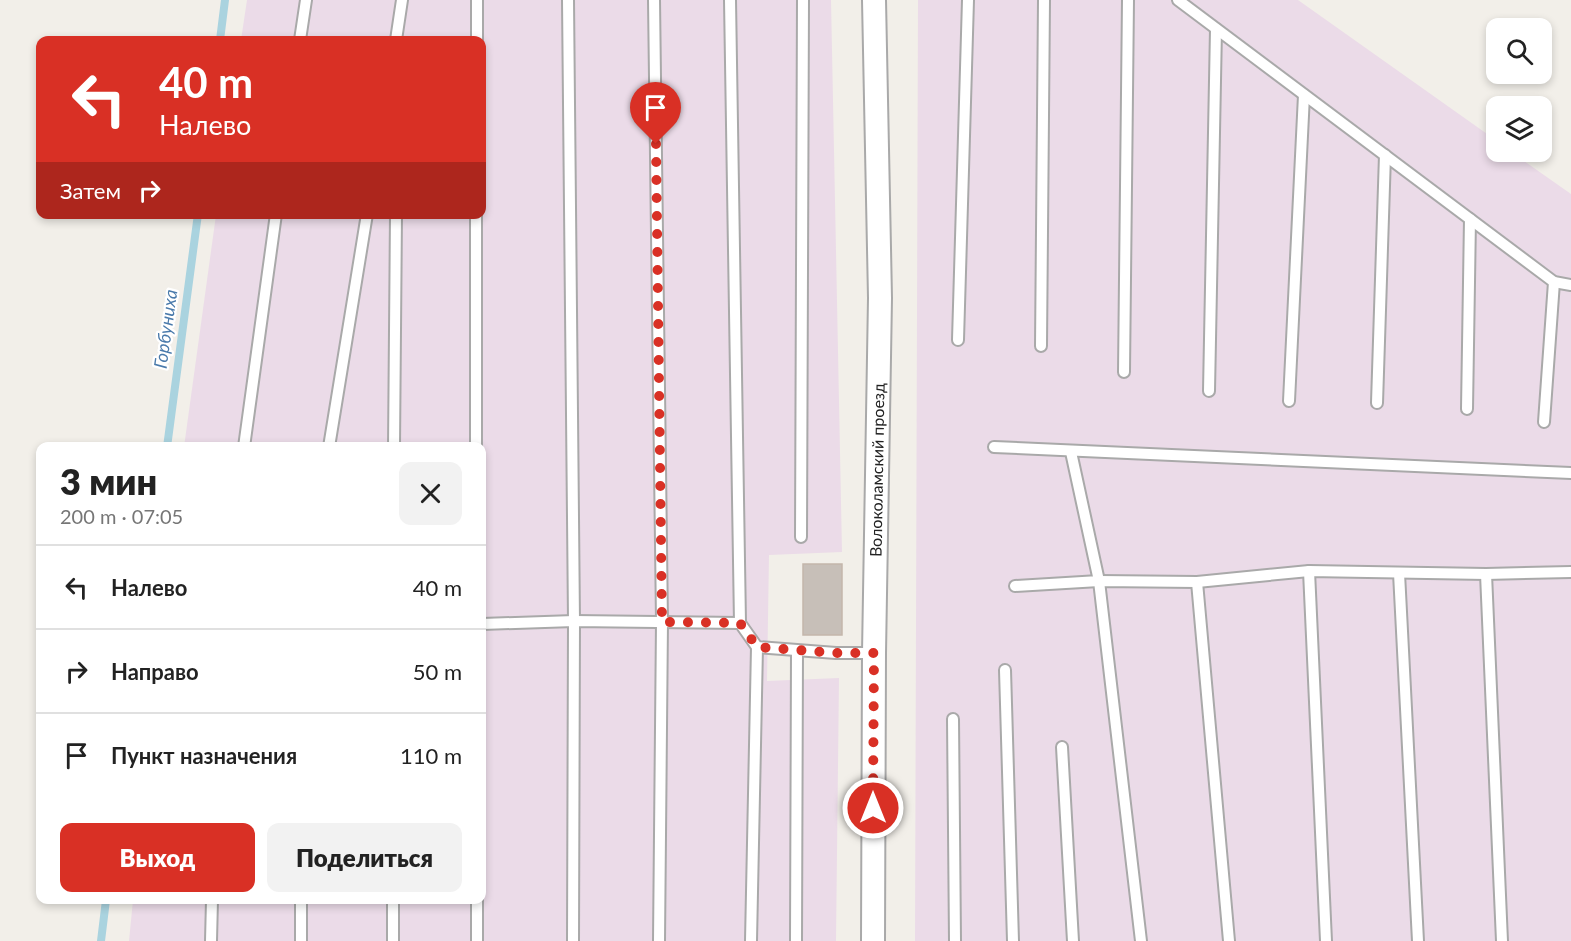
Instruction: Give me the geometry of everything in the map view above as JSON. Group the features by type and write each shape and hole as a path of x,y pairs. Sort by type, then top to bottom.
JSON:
{"street":[{"name":"Волоколамский проезд","path":"873,941 874,653 880,298 874,0"}],"lane":[{"path":"301,36 306,0"},
{"path":"397,36 402,0"},
{"path":"477,0 477,36"},
{"path":"568,0 574,621 573,941"},
{"path":"654,0 662,622 659,941"},
{"path":"730,0 740,623 757,647 751,941"},
{"path":"801,537 803,0"},
{"path":"958,340 968,0"},
{"path":"1041,346 1044,0"},
{"path":"1124,372 1128,0"},
{"path":"1178,0 1554,282 1571,285"},
{"path":"1209,391 1216,29"},
{"path":"1289,401 1304,95"},
{"path":"1377,403 1385,155"},
{"path":"245,442 275,219"},
{"path":"330,442 366,219"},
{"path":"394,442 396,219"},
{"path":"476,219 476,442"},
{"path":"1467,410 1470,219"},
{"path":"1544,422 1554,282"},
{"path":"994,447 1571,473"},
{"path":"1071,452 1099,581 1141,941"},
{"path":"1015,586 1099,581 1197,582 1309,571 1485,574 1571,572"},
{"path":"1309,571 1326,941"},
{"path":"1399,573 1418,941"},
{"path":"1485,574 1502,941"},
{"path":"1197,582 1229,941"},
{"path":"486,624 574,621 740,623"},
{"path":"757,647 797,651 874,653"},
{"path":"796,941 797,651"},
{"path":"1005,670 1013,941"},
{"path":"953,719 955,941"},
{"path":"1062,747 1073,941"},
{"path":"211,941 212,904"},
{"path":"301,904 301,941"},
{"path":"393,904 393,941"},
{"path":"477,904 477,941"}],"shaded area":[{"path":"247,0 831,0 842,552 769,555 767,681 839,678 836,941 129,941 133,904 486,904 486,442 185,442 215,219 486,219 486,36 242,36"},
{"path":"918,0 1298,0 1486,133 1486,162 1525,162 1571,194 1571,941 915,941"}],"building":[{"path":"803,564 842,564 842,635 803,635"}],"waterway":[{"name":"Горбуниха","path":"220,36 225,0"},
{"name":"Горбуниха","path":"168,442 197,219"},
{"name":"Горбуниха","path":"101,941 106,904"}],"route":[{"path":"656,144 662,622 740,623 757,647 836,653 874,653 873,808"}]}
